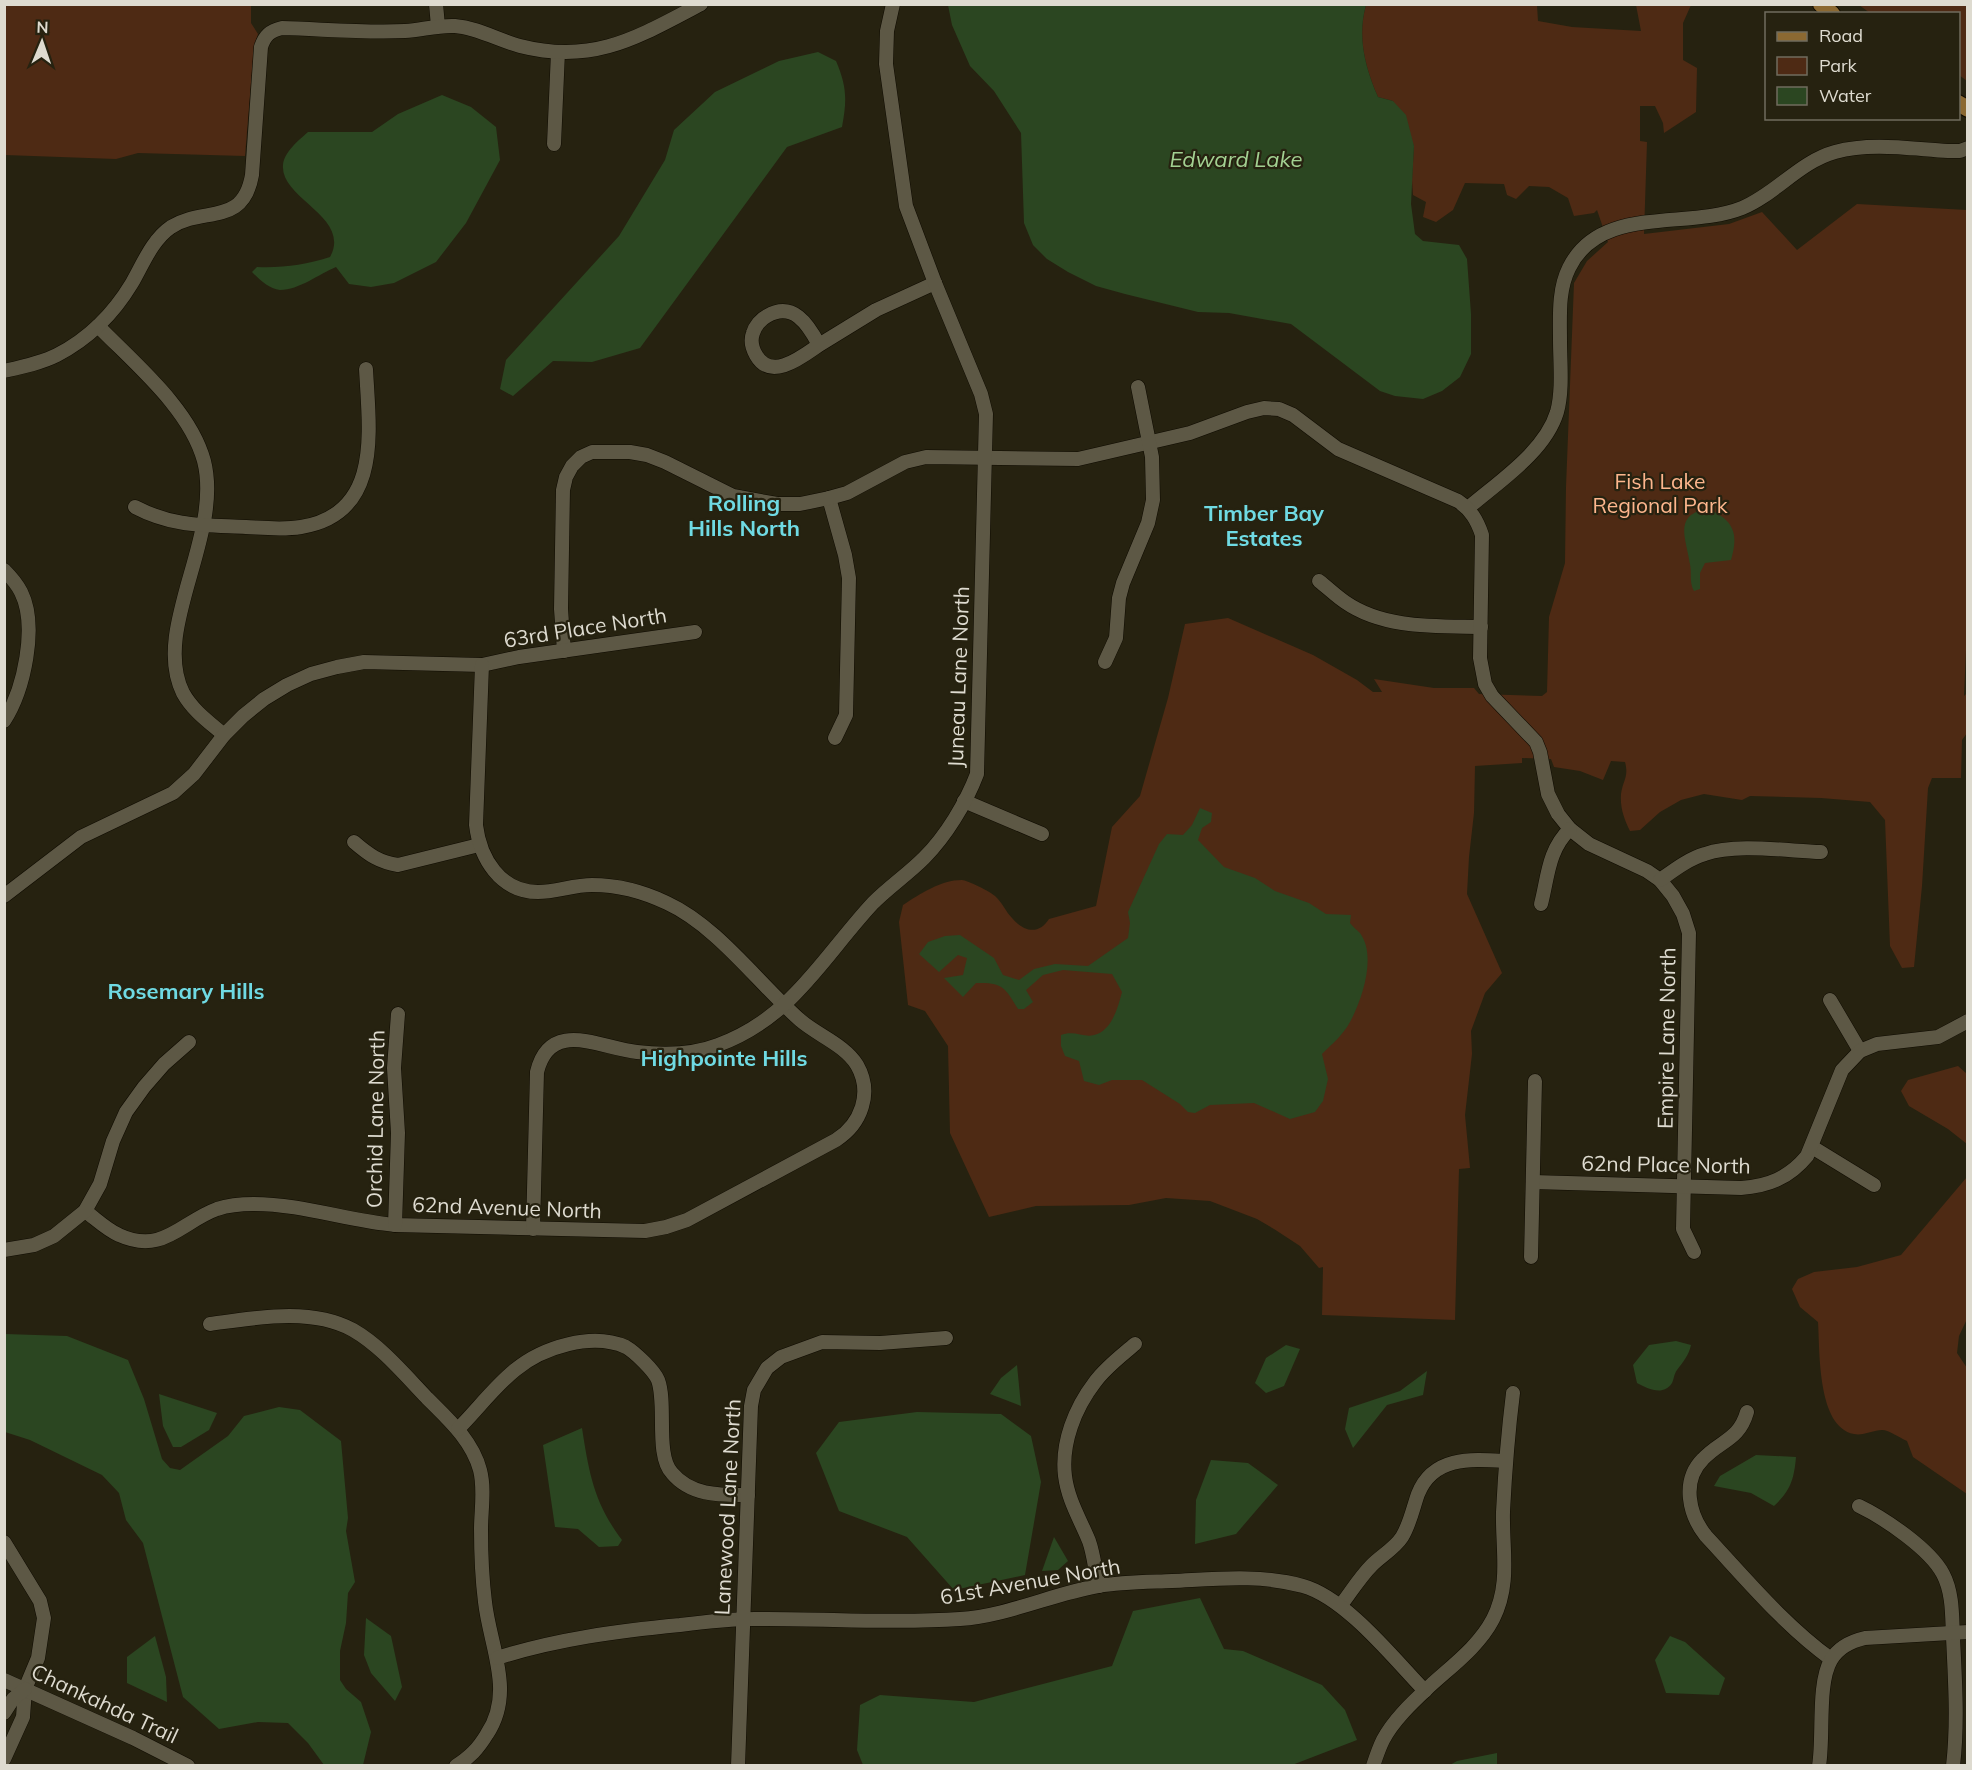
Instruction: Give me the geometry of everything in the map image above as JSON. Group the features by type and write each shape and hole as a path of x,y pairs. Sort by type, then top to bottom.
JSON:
{"street":[{"path":"436,4 438,26"},
{"path":"4,371 56,355 83,339 98,326 122,298 160,237 169,228 182,222 227,212 238,206 250,185 261,47 268,33 282,28 405,31 438,26 470,28 520,46 558,52 594,50 643,35 675,10 701,4"},
{"name":"Juneau Lane North","path":"533,1229 537,1072 544,1054 552,1046 561,1042 587,1041 634,1052 687,1053 740,1037 764,1023 785,1005 874,903 937,844 973,784 978,762 986,414 981,394 913,226 902,185 886,64 887,31 893,4"},
{"path":"554,144 558,52"},
{"path":"564,651 561,609 563,490 572,466 581,457 592,452 647,455 733,496 755,501 789,504 847,493 905,462 926,457 1078,459 1190,434 1247,412 1264,408 1293,415 1338,450 1446,495 1468,508 1531,453 1552,424 1557,411 1559,394 1561,297 1564,280 1570,266 1590,242 1620,227 1701,218 1742,208 1761,199 1814,161 1834,152 1856,148 1959,151 1968,148"},
{"path":"819,345 803,320 789,311 782,310 765,317 753,330 752,345 758,359 769,366 787,365 876,310 935,283"},
{"path":"98,326 173,404 198,441 208,484 207,506 204,526 176,633 174,659 179,682 190,703 224,735"},
{"path":"135,507 154,517 204,526 289,529 318,524 345,506 364,477 369,445 366,369"},
{"path":"1105,662 1116,638 1119,598 1123,583 1148,523 1153,500 1149,443 1138,387"},
{"path":"829,498 845,555 849,589 846,715 835,738"},
{"name":"Empire Lane North","path":"1468,508 1482,535 1480,658 1485,684 1492,696 1536,742 1548,794 1558,814 1570,829 1589,844 1660,880 1673,896 1683,914 1689,933 1683,1229 1694,1252"},
{"path":"4,570 22,594 27,610 27,626 24,672 19,693 4,721"},
{"path":"1319,581 1345,603 1383,619 1403,624 1480,627"},
{"name":"63rd Place North","path":"4,896 81,837 173,793 194,774 224,735 264,699 303,678 337,667 364,662 482,665 519,657 695,632"},
{"path":"354,842 373,858 398,866 479,845 476,825 482,665"},
{"path":"964,801 1042,834"},
{"path":"1541,904 1554,848 1570,829"},
{"name":"62nd Avenue North","path":"85,1211 120,1236 148,1241 162,1239 217,1209 234,1205 284,1206 395,1225 645,1231 666,1227 706,1211 848,1132 863,1107 862,1078 857,1065 847,1053 816,1033 691,916 643,893 617,887 592,885 536,892 521,889 494,872 484,859 479,845"},
{"path":"1660,880 1688,861 1706,853 1722,850 1821,852"},
{"path":"1830,1000 1860,1051 1877,1044 1938,1037 1968,1021"},
{"name":"Orchid Lane North","path":"395,1225 398,1133 394,1068 398,1014"},
{"path":"4,1250 34,1245 54,1236 85,1211 100,1184 112,1140 126,1112 164,1064 189,1042"},
{"name":"62nd Place North","path":"1533,1182 1741,1188 1772,1183 1797,1167 1812,1147 1842,1070 1860,1051"},
{"path":"1531,1257 1535,1081"},
{"path":"1812,1147 1874,1185"},
{"path":"210,1324 312,1317 354,1330 376,1347 458,1429 472,1449 481,1472 484,1600 501,1688 494,1724 471,1762 456,1766"},
{"name":"Lanewood Lane North","path":"738,1766 748,1495 754,1390 759,1378 767,1368 781,1358 822,1342 880,1343 946,1338"},
{"path":"458,1429 515,1370 531,1359 585,1341 611,1342 636,1354 657,1379 665,1462 671,1473 692,1490 748,1495"},
{"path":"1099,1586 1089,1543 1071,1502 1065,1476 1066,1449 1070,1429 1091,1387 1135,1344"},
{"path":"1373,1766 1383,1740 1396,1722 1425,1691 1479,1641 1493,1620 1499,1604 1505,1580 1503,1520 1505,1461 1512,1393"},
{"path":"1747,1412 1740,1430 1702,1459 1695,1470 1690,1484 1689,1500 1692,1514 1706,1536 1787,1622 1805,1640 1831,1659"},
{"path":"1341,1605 1370,1567 1401,1539 1425,1481 1442,1466 1459,1460 1505,1461"},
{"path":"1859,1506 1873,1513 1925,1551 1935,1561 1949,1588 1956,1715 1953,1766"},
{"path":"4,1542 40,1601 44,1618 38,1658 25,1689 23,1717 4,1760"},
{"name":"61st Avenue North","path":"497,1658 525,1649 595,1634 743,1619 907,1621 963,1619 1033,1604 1099,1586 1256,1578 1280,1580 1307,1587 1341,1605 1425,1691"},
{"path":"1819,1766 1822,1749 1824,1685 1831,1659 1852,1642 1865,1638 1968,1632"},
{"name":"Chankahda Trail","path":"4,1680 133,1738 188,1766"},
{"path":"4,1713 13,1699 25,1689"}],"green space":[{"path":"4,5 251,5 251,23 258,34 254,46 245,156 138,153 116,159 5,155"},
{"name":"Fish Lake Regional Park","path":"1366,5 1537,5 1538,21 1572,27 1641,31 1636,5 1691,5 1683,23 1683,60 1697,68 1696,112 1664,133 1663,123 1655,106 1640,106 1640,141 1647,142 1644,234 1729,224 1762,212 1797,250 1857,204 1967,210 1968,605 1964,696 1967,693 1967,733 1962,740 1961,778 1932,778 1928,788 1914,967 1902,968 1890,946 1885,820 1870,802 1750,796 1742,800 1704,794 1681,800 1660,812 1640,830 1630,831 1621,804 1626,775 1625,762 1611,761 1603,780 1580,771 1554,767 1551,759 1522,758 1522,763 1475,766 1474,813 1467,894 1502,973 1485,993 1471,1031 1472,1054 1465,1115 1470,1168 1459,1169 1455,1320 1322,1315 1323,1267 1319,1268 1300,1246 1257,1219 1210,1201 1166,1198 1129,1205 1036,1206 989,1217 950,1133 948,1046 925,1011 908,1005 899,922 903,905 916,896 946,882 962,880 993,894 1017,923 1031,930 1041,928 1049,919 1096,906 1112,827 1140,796 1168,698 1185,624 1228,618 1313,655 1357,680 1373,692 1382,692 1374,679 1434,688 1474,688 1479,694 1542,696 1547,692 1549,617 1565,563 1574,283 1587,261 1608,242 1597,210 1594,213 1574,216 1568,198 1549,187 1529,186 1516,199 1507,195 1504,184 1465,183 1453,210 1436,222 1423,217 1426,202 1413,195 1414,146 1393,101 1378,97 1366,63 1362,29"},
{"path":"1859,5 1967,5 1967,81 1960,76 1960,12 1869,12"},
{"path":"1958,1066 1967,1074 1967,1144 1948,1129 1909,1106 1901,1091 1908,1080"},
{"path":"1967,1177 1967,1319 1959,1336 1957,1353 1967,1368 1967,1494 1913,1457 1907,1441 1882,1430 1854,1434 1842,1428 1833,1418 1823,1386 1818,1322 1800,1307 1792,1289 1798,1279 1814,1272 1857,1267 1901,1255"}],"water":[{"name":"Edward Lake","path":"948,5 1366,5 1362,40 1369,74 1378,97 1393,101 1406,115 1414,146 1411,204 1415,234 1423,241 1459,245 1467,259 1471,354 1460,377 1442,391 1423,399 1395,396 1380,391 1291,324 1229,313 1198,312 1125,294 1096,286 1047,259 1033,245 1024,223 1021,133 994,91 970,66 952,25"},
{"path":"818,52 836,61 842,78 845,109 842,127 787,147 640,348 592,362 553,361 513,396 500,389 506,360 619,236 665,160 674,130 715,92 779,61"},
{"path":"442,95 471,107 496,127 500,160 466,223 436,262 394,283 371,287 349,284 336,267 302,285 280,290 268,286 252,272 257,267 294,265 330,257 334,243 332,231 324,219 292,188 285,177 284,160 300,139 308,132 372,132 398,114"},
{"path":"1708,509 1729,523 1734,535 1733,551 1731,560 1705,563 1700,573 1700,589 1694,591 1684,529 1690,516"},
{"path":"1200,808 1212,813 1211,822 1202,828 1198,840 1224,867 1255,878 1275,891 1309,903 1326,914 1351,915 1350,923 1360,933 1365,943 1367,965 1363,990 1347,1027 1322,1054 1328,1079 1323,1101 1315,1112 1290,1119 1254,1103 1210,1105 1195,1113 1188,1112 1180,1104 1142,1080 1112,1080 1099,1085 1084,1081 1079,1061 1065,1056 1061,1046 1061,1035 1070,1033 1094,1035 1110,1024 1122,992 1112,974 1063,970 1043,975 1026,990 1033,1002 1024,1009 1018,1009 1002,987 976,983 963,997 944,978 963,975 967,958 958,955 939,972 919,954 928,942 945,936 960,935 994,958 1003,975 1019,980 1034,969 1055,964 1088,966 1128,938 1130,923 1128,912 1159,844 1167,834 1183,835 1192,825"},
{"path":"5,1334 67,1336 128,1360 144,1399 162,1459 170,1468 180,1470 228,1436 244,1416 279,1407 300,1410 341,1441 348,1518 346,1531 355,1582 348,1593 346,1623 340,1651 340,1680 346,1689 361,1702 371,1732 363,1765 324,1765 308,1743 288,1723 258,1722 219,1729 183,1697 143,1543 126,1520 119,1493 102,1475 30,1440 5,1432"},
{"path":"1676,1341 1691,1345 1672,1383 1664,1390 1655,1390 1637,1383 1633,1365 1649,1345"},
{"path":"1286,1345 1300,1349 1284,1386 1266,1393 1255,1383 1266,1358"},
{"path":"1017,1365 1021,1406 990,1394 1001,1378"},
{"path":"1427,1371 1423,1395 1387,1405 1353,1448 1345,1429 1349,1408 1400,1391"},
{"path":"159,1394 217,1413 209,1430 181,1447 173,1447 163,1426"},
{"path":"917,1412 1001,1414 1031,1436 1041,1482 1025,1575 954,1590 907,1537 839,1511 816,1453 839,1422"},
{"path":"582,1428 594,1487 605,1513 622,1540 618,1546 599,1547 578,1529 555,1527 543,1445"},
{"path":"1756,1455 1796,1457 1791,1484 1774,1506 1751,1493 1714,1486 1720,1476"},
{"path":"1211,1460 1248,1463 1278,1485 1236,1534 1195,1544 1196,1500"},
{"path":"1054,1537 1068,1561 1058,1570 1042,1571"},
{"path":"1200,1598 1224,1649 1243,1651 1322,1685 1345,1710 1357,1740 1292,1765 863,1765 857,1750 860,1705 880,1695 974,1702 1112,1666 1133,1611"},
{"path":"366,1618 391,1636 402,1687 395,1701 371,1673 364,1655"},
{"path":"155,1636 166,1677 167,1702 127,1683 127,1657"},
{"path":"1670,1636 1685,1642 1725,1678 1719,1695 1666,1693 1655,1660"},
{"path":"1497,1753 1497,1765 1450,1765 1457,1761"}],"district":[{"name":"Rolling Hills North","path":"744,516"},
{"name":"Timber Bay Estates","path":"1264,526"},
{"name":"Rosemary Hills","path":"186,991"},
{"name":"Highpointe Hills","path":"724,1058"}]}
